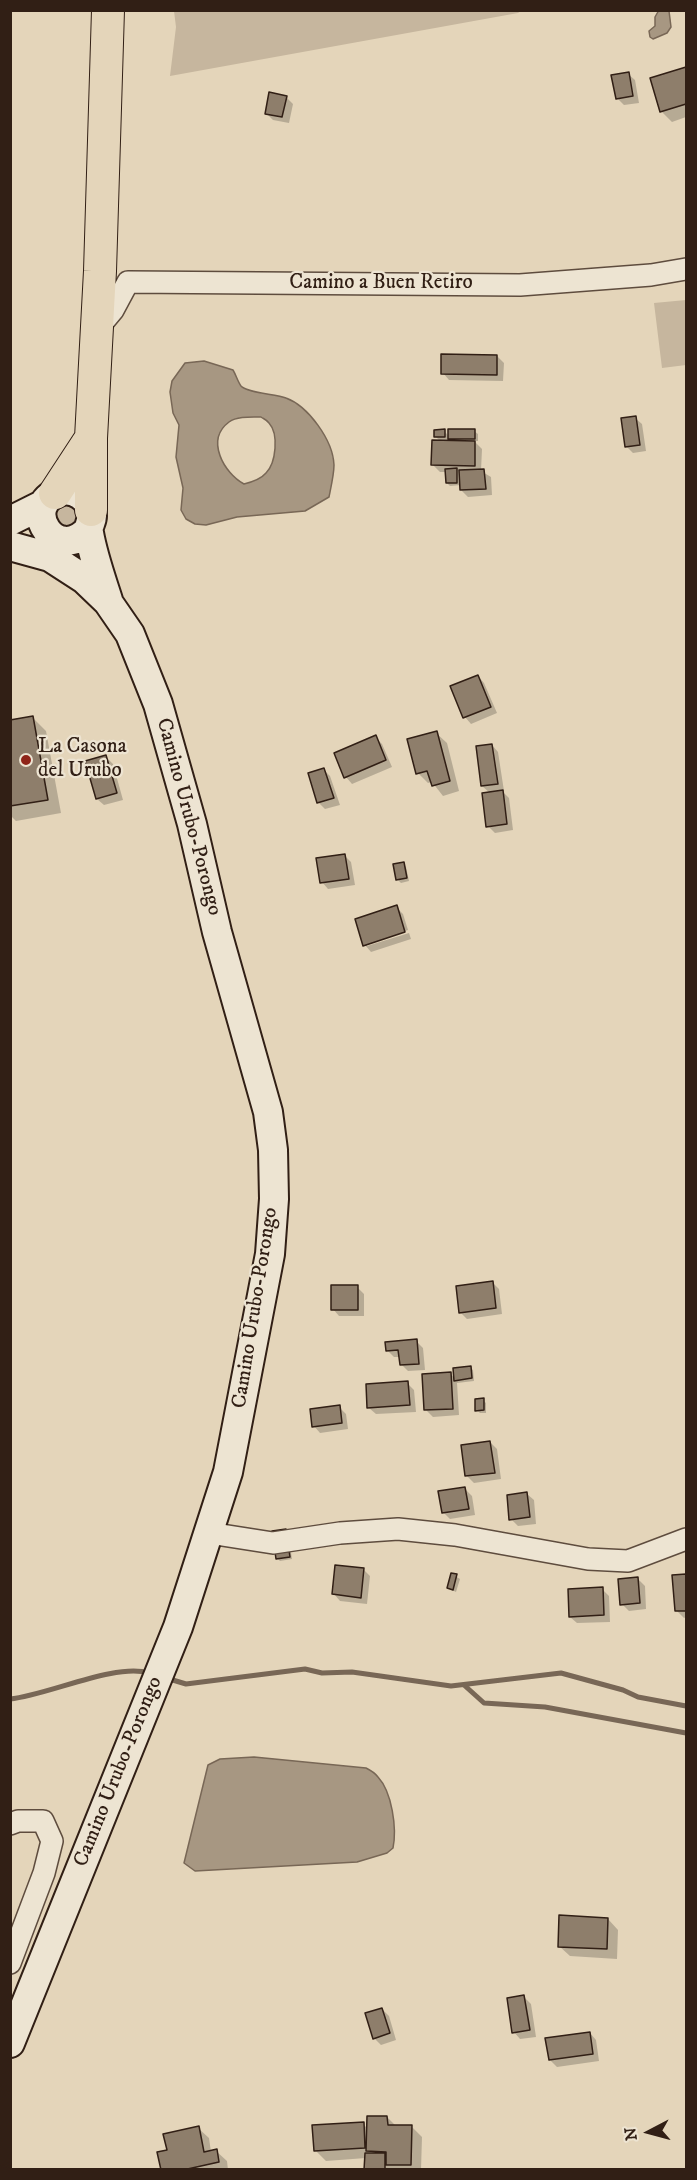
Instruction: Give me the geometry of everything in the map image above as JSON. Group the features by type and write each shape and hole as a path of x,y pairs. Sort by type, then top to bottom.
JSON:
{"main road":[{"path":"91,438 50,498 42,519 48,533 54,537 69,541 76,539 89,520 91,438 98,328 108,10"},
{"path":"10,521 50,498 72,491 86,499 108,602"},
{"path":"10,540 54,537"},
{"name":"Camino Urubo-Porongo","path":"10,546 50,557 84,579 108,602 130,634 158,704 268,1112 273,1150 274,1199 270,1254 228,1473 178,1627 10,2043"}],"street":[{"name":"Camino a Buen Retiro","path":"98,328 113,310 128,282 520,285 639,276 687,269"},
{"path":"209,1533 273,1543 340,1533 398,1529 455,1535 588,1559 628,1561 687,1539"},
{"path":"10,1824 18,1821 43,1821 52,1841 44,1872 10,1963"}],"shaded area":[{"path":"174,10 521,11 170,76 176,27"},
{"path":"659,10 669,11 671,27 667,33 653,39 649,31 655,26 655,17"},
{"path":"686,300 686,365 662,368 654,303"},
{"path":"204,361 233,370 244,388 286,398 303,408 318,425 333,455 334,469 329,497 305,511 237,517 206,525 195,524 186,519 181,510 183,488 176,457 179,425 173,413 170,392 172,381 185,363","holes":["261,417 272,428 275,441 274,456 264,475 244,484 224,464 220,456 218,438 222,429 232,420"]},
{"path":"66,502 80,510 74,529 56,524 55,510"},
{"path":"254,1757 366,1768 371,1771 383,1784 390,1801 394,1821 393,1848 387,1853 357,1862 195,1871 184,1863 208,1765 220,1759"}],"building":[{"path":"686,67 686,104 660,112 650,78"},
{"path":"629,72 633,96 616,99 611,75"},
{"path":"269,92 287,96 282,117 265,114"},
{"path":"441,354 497,355 497,375 441,374"},
{"path":"636,416 640,445 625,447 621,418"},
{"path":"445,429 445,437 434,437 434,430"},
{"path":"448,429 475,429 475,439 448,439"},
{"path":"432,440 475,441 475,466 431,465"},
{"path":"457,468 457,483 446,483 445,469"},
{"path":"484,469 486,489 460,490 459,470"},
{"path":"478,675 491,707 463,718 450,686"},
{"name":"La Casona del Urubo","path":"33,716 48,800 10,806 10,720"},
{"path":"437,731 450,781 432,786 427,771 416,774 407,739"},
{"path":"376,735 386,760 344,778 334,753"},
{"path":"492,744 498,784 481,786 476,746"},
{"path":"106,755 117,793 96,799 85,761"},
{"path":"324,768 334,798 317,803 308,773"},
{"path":"503,790 507,824 486,827 482,793"},
{"path":"345,854 349,879 320,883 316,858"},
{"path":"404,862 407,878 396,880 393,864"},
{"path":"397,905 405,932 363,946 355,919"},
{"path":"493,1281 496,1308 459,1313 456,1286"},
{"path":"331,1285 358,1285 358,1310 331,1310"},
{"path":"417,1339 419,1364 400,1365 398,1350 386,1351 385,1342"},
{"path":"471,1366 472,1378 454,1381 453,1368"},
{"path":"451,1372 453,1409 424,1410 422,1374"},
{"path":"408,1381 410,1405 367,1408 366,1384"},
{"path":"484,1398 484,1410 475,1411 475,1399"},
{"path":"340,1405 342,1423 312,1427 310,1409"},
{"path":"490,1441 495,1473 465,1476 461,1445"},
{"path":"465,1487 469,1509 442,1513 438,1491"},
{"path":"527,1492 530,1517 509,1520 507,1495"},
{"path":"286,1529 290,1557 276,1559 272,1531"},
{"path":"335,1565 364,1568 361,1598 332,1594"},
{"path":"451,1573 457,1574 453,1590 447,1588"},
{"path":"686,1574 686,1611 675,1611 672,1575"},
{"path":"638,1577 640,1603 620,1605 618,1579"},
{"path":"603,1587 604,1615 569,1617 568,1589"},
{"path":"559,1915 608,1918 607,1949 558,1947"},
{"path":"524,1995 530,2030 512,2033 507,1998"},
{"path":"382,2008 390,2033 373,2039 365,2013"},
{"path":"590,2032 593,2054 549,2060 545,2038"},
{"path":"367,2116 387,2116 388,2125 412,2125 411,2165 386,2165 386,2152 366,2151"},
{"path":"364,2122 365,2148 314,2151 312,2125"},
{"path":"199,2126 204,2152 217,2149 219,2162 183,2170 161,2170 157,2152 167,2150 163,2134"},
{"path":"365,2153 385,2153 385,2170 364,2170"}],"waterway":[{"path":"166,1678 186,1684 305,1669 322,1673 352,1672 451,1686 561,1673 623,1690 638,1697 686,1706"},
{"path":"10,1699 118,1672 149,1673"},
{"path":"464,1685 484,1703 545,1707 686,1733"}],"place":[{"name":"La Casona del Urubo","path":"26,760"}]}
